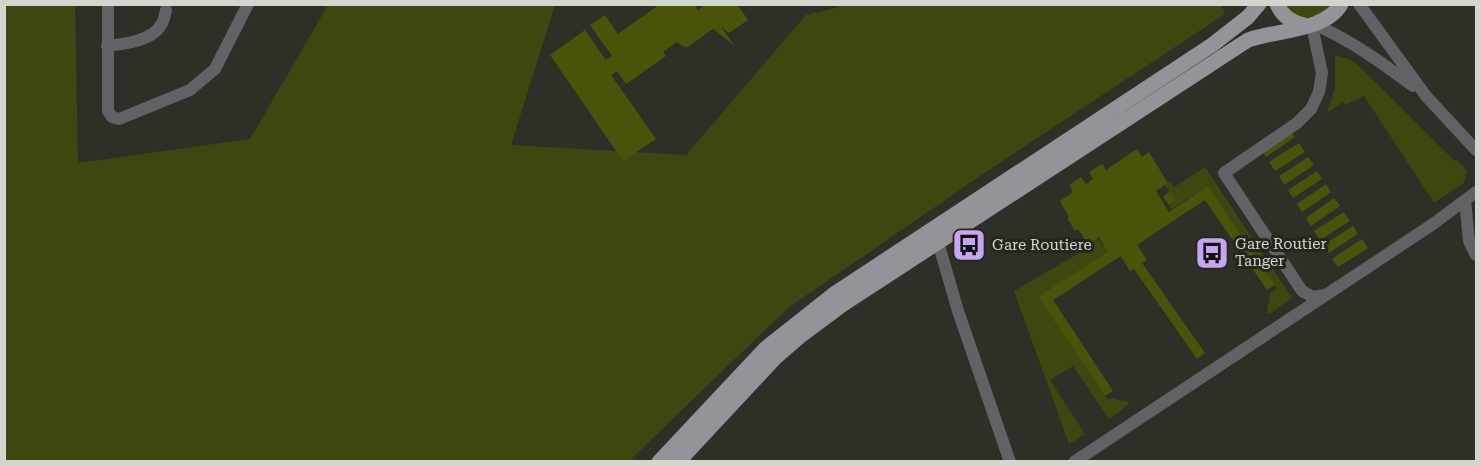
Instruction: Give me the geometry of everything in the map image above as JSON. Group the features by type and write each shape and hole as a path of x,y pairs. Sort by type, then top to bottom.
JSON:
{"main road":[{"path":"659,462 766,348 809,313 903,248 1212,45 1248,17 1259,4"},
{"path":"1277,4 1286,18 1296,23 1312,25"},
{"path":"678,462 776,357 842,305 1248,40 1264,34 1312,25 1331,18 1341,4"}],"street":[{"path":"108,4 108,111 112,117 118,119 190,90 214,69 248,4"},
{"path":"1359,4 1426,96 1476,150"},
{"path":"107,46 125,44 151,34 161,26 166,6"},
{"path":"1312,25 1343,37 1373,56 1426,96"},
{"path":"1312,25 1322,73 1319,92 1311,109 1297,123 1224,173 1302,291 1313,297 1326,294"},
{"path":"1074,462 1433,224 1476,192"},
{"path":"1465,200 1469,241 1476,255"},
{"path":"938,242 958,311 1010,462"}],"green space":[{"path":"851,4 1221,4 1225,14 986,172 788,308 629,461 5,462 4,5 75,5 78,163 250,139 328,5 555,5 511,145 686,155 806,15"},
{"path":"1285,5 1335,5 1319,18 1308,19 1292,13"},
{"path":"1335,55 1351,60 1359,66 1455,161 1457,160 1467,171 1464,183 1435,202 1433,201 1364,96 1346,105 1343,102 1327,113 1335,88"},
{"path":"1205,167 1292,298 1269,314 1267,312 1270,294 1277,288 1208,186 1172,209 1169,205 1176,200 1165,185 1170,181 1174,187"},
{"path":"1098,239 1107,252 1039,298 1107,399 1113,398 1129,404 1109,419 1073,366 1050,380 1085,434 1069,444 1014,291 1076,255"}],"building":[{"path":"660,4 694,4 698,10 704,6 703,4 737,4 748,20 729,33 721,27 734,45 713,29 686,48 677,42 663,52 666,56 626,84 617,71 611,75 656,139 623,161 550,55 585,30 606,60 612,56 590,25 605,15 618,34"},
{"path":"1290,130 1295,137 1266,157 1261,149"},
{"path":"1299,143 1305,152 1275,171 1269,162"},
{"path":"1137,149 1142,157 1149,152 1168,183 1156,191 1169,212 1208,186 1275,285 1267,290 1205,200 1137,245 1147,260 1142,263 1205,353 1197,359 1134,269 1130,271 1121,256 1053,300 1113,391 1105,396 1038,297 1107,252 1099,237 1089,245 1078,229 1075,231 1067,218 1069,217 1060,201 1073,192 1069,185 1081,177 1086,184 1093,179 1089,172 1102,164 1106,170"},
{"path":"1308,157 1314,165 1284,185 1279,176"},
{"path":"1317,171 1322,179 1293,198 1288,190"},
{"path":"1326,184 1331,192 1302,212 1297,204"},
{"path":"1170,191 1176,200 1169,205 1163,197"},
{"path":"1334,198 1340,206 1311,226 1306,218"},
{"path":"1344,212 1350,221 1320,240 1314,231"},
{"path":"1353,226 1358,234 1329,253 1323,245"},
{"path":"1362,239 1368,248 1338,267 1332,259"}],"place":[{"name":"Gare Routiere","path":"969,245"},
{"name":"Gare Routier Tanger","path":"1212,253"}]}
